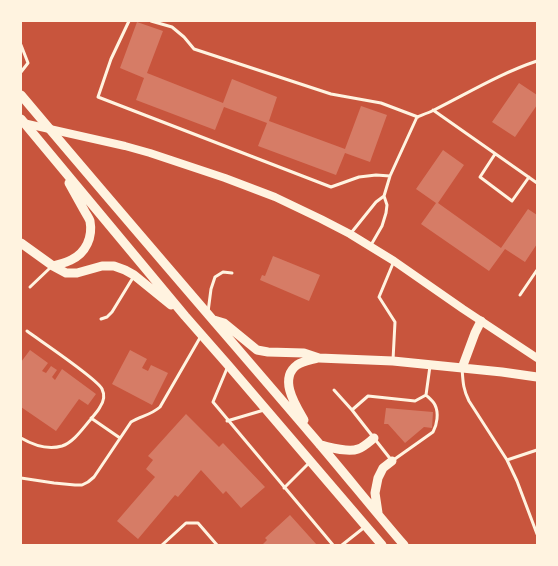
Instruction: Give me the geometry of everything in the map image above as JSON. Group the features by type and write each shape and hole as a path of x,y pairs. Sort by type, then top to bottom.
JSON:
{"highway":[{"path":"21,95 312,435 404,545"},
{"path":"21,119 185,316 382,545"},
{"path":"53,266 71,260 81,252 88,243 90,230 89,220 61,167"},
{"path":"21,243 53,266 66,273 77,273 102,266 114,266 125,270 134,275 185,316"},
{"path":"210,316 224,324 257,350 268,352 304,353 319,358 431,364 537,377"},
{"path":"462,368 481,321"},
{"path":"312,435 289,389 289,380 292,371 297,365 319,358"},
{"path":"320,445 350,451 358,450 374,438"},
{"path":"378,514 375,493 378,478 383,468 392,461"}],"main road":[{"path":"21,123 150,153 225,178 275,197 350,234 394,261 537,358"}],"lane":[{"path":"129,21 111,59 98,97 331,187 359,177 376,175 390,176"},
{"path":"151,21 172,27 184,37 194,49 331,94 381,103 418,117"},
{"path":"21,45 28,63 21,72"},
{"path":"370,247 382,226 386,213 387,205 384,196 390,176 418,117 500,76 537,62"},
{"path":"433,110 537,183"},
{"path":"495,154 480,177 512,201 529,177"},
{"path":"350,234 376,202 384,196"},
{"path":"393,361 395,322 379,296 394,261"},
{"path":"30,287 53,266"},
{"path":"520,295 537,270"},
{"path":"210,316 211,290 215,277 223,272 232,273"},
{"path":"101,319 107,317 112,312 134,275"},
{"path":"21,438 27,442 42,447 55,448 63,446 71,441 100,407 104,394 100,385 84,372 27,332"},
{"path":"21,478 75,486 88,482 94,477 131,422 154,412 160,407 202,334"},
{"path":"352,410 368,396 415,401 426,394 431,364"},
{"path":"228,365 212,402 333,545"},
{"path":"462,368 464,391 507,460 517,481 537,534"},
{"path":"334,390 352,410 392,461 433,432 436,427 437,412 435,405 426,394"},
{"path":"227,421 266,409"},
{"path":"91,418 120,438"},
{"path":"507,460 537,450"},
{"path":"284,488 311,461"},
{"path":"162,545 186,523 198,523 217,545"},
{"path":"342,545 366,526"}],"building":[{"path":"137,22 163,31 147,73 223,103 232,79 277,97 269,121 345,149 361,106 387,115 370,162 345,153 336,175 258,146 267,123 224,107 215,130 136,100 144,78 120,68"},
{"path":"519,83 537,95 537,105 515,137 492,122"},
{"path":"443,150 464,165 438,203 501,248 528,209 537,215 537,244 525,262 505,249 489,271 421,224 436,203 416,189"},
{"path":"273,256 320,275 309,301 260,280 262,275 265,276"},
{"path":"30,350 48,363 42,371 46,373 51,366 57,370 52,377 55,380 62,369 96,394 88,405 79,399 56,431 21,407 21,362"},
{"path":"130,350 147,359 142,368 148,371 151,365 168,373 152,405 112,384"},
{"path":"386,408 433,412 432,428 424,427 405,443 388,424 384,424"},
{"path":"186,414 219,447 223,443 265,487 241,508 226,491 223,494 201,470 178,497 175,495 138,539 117,521 155,477 146,469 153,460 148,456"},
{"path":"290,515 317,545 262,545 267,540 265,538"}]}
